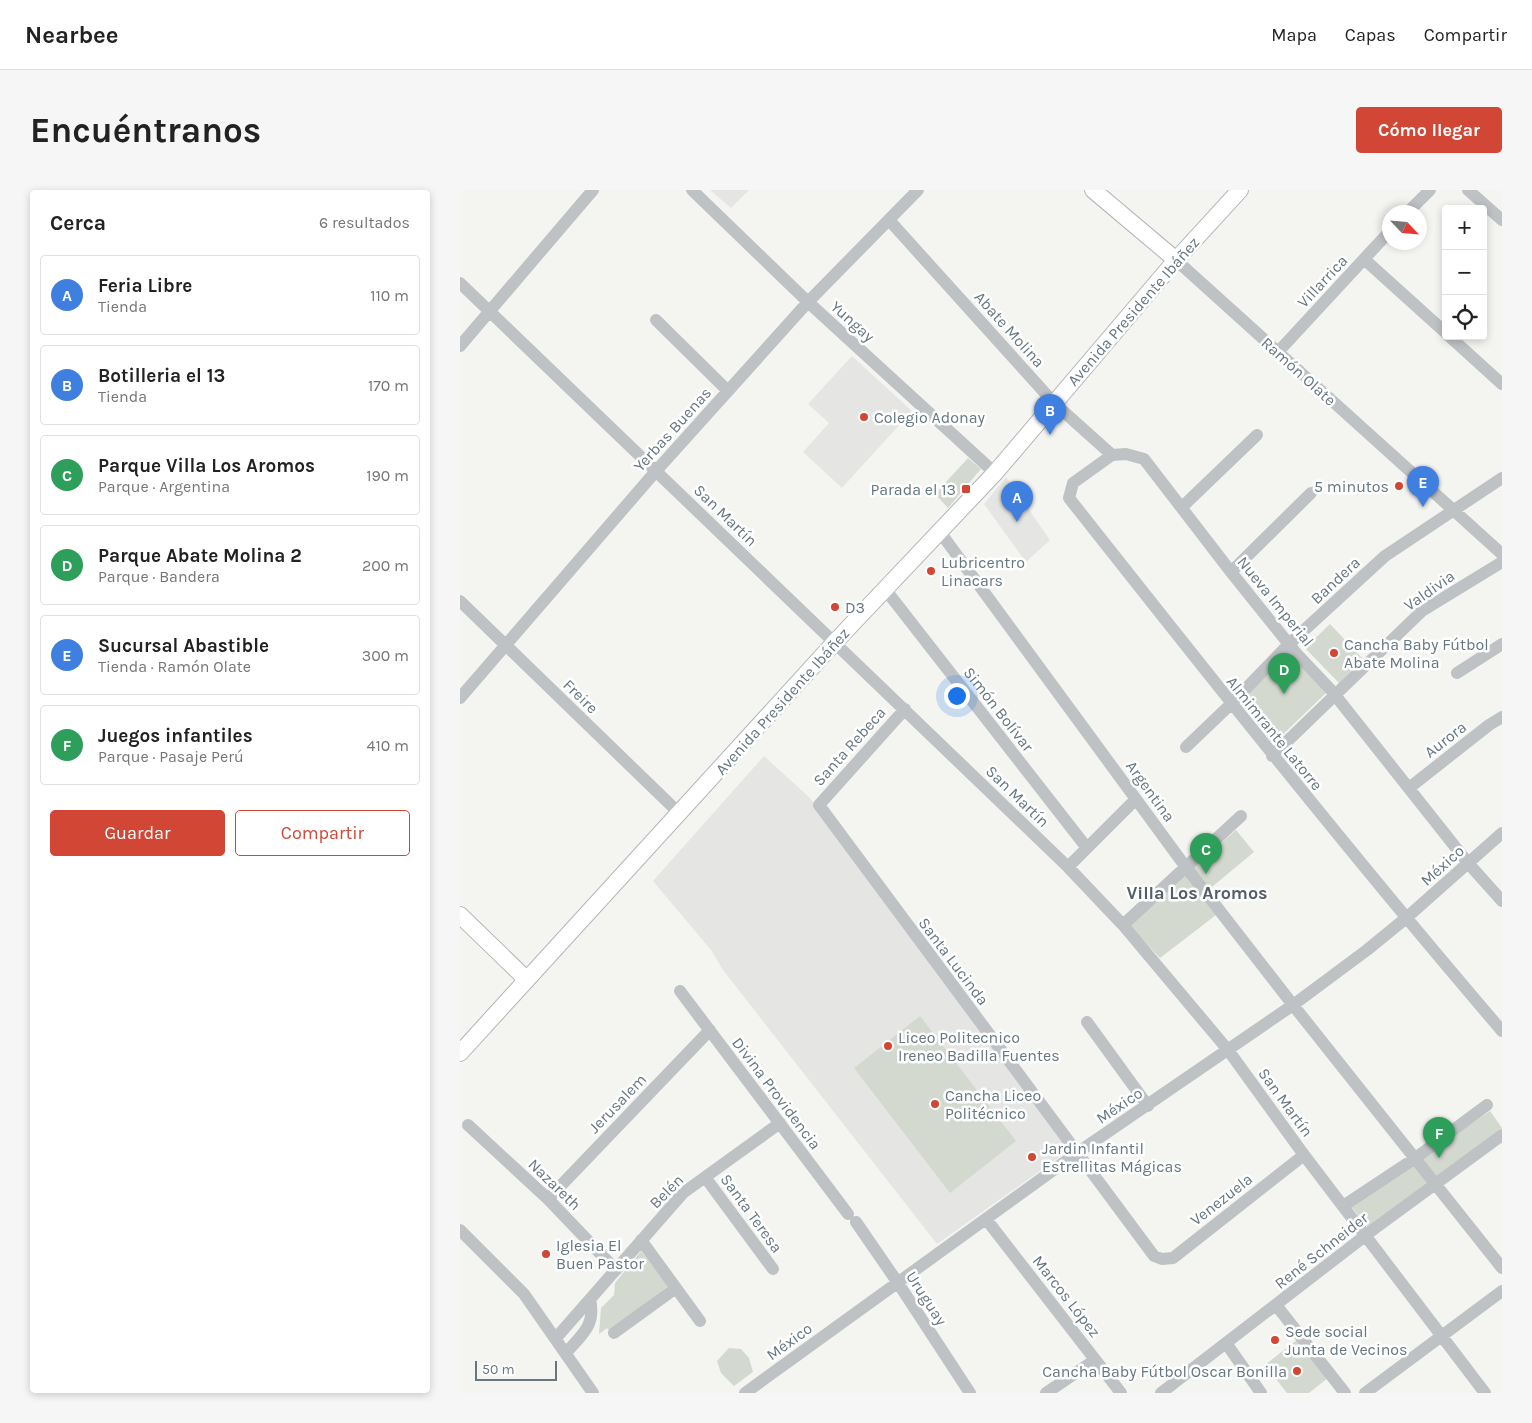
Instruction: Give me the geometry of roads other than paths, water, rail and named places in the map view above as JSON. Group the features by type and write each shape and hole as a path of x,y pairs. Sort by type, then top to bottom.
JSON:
{"main road":[{"name":"Ramón Olate","path":"1093,190 1176,260"},
{"name":"Avenida Presidente Ibáñez","path":"460,1053 835,642 995,473 1176,260 1240,190"},
{"path":"460,916 527,980"}],"street":[{"path":"460,346 593,190"},
{"name":"Yungay","path":"692,190 808,302 995,473"},
{"name":"Yerbas Buenas","path":"460,698 504,645 728,390 808,302 918,190"},
{"path":"1415,205 1430,190"},
{"path":"1468,190 1502,220"},
{"name":"Abate Molina","path":"889,220 1054,403 1112,455"},
{"name":"Villarrica","path":"1278,352 1382,240"},
{"path":"1364,259 1442,329"},
{"name":"Ramón Olate","path":"1176,260 1502,554"},
{"name":"San Martín","path":"460,283 1068,867 1123,925 1228,1050 1304,1155 1485,1393"},
{"path":"656,320 728,390"},
{"path":"1453,340 1502,384"},
{"path":"1182,507 1257,436"},
{"name":"Nueva Imperial","path":"1112,455 1126,454 1144,459 1289,644 1335,695 1468,863 1502,901"},
{"name":"Almimrante Latorre","path":"1112,455 1073,484 1069,498 1272,756 1405,918 1502,1031"},
{"name":"Bandera","path":"1186,747 1289,644 1385,556 1502,478"},
{"path":"1231,572 1311,492"},
{"name":"Argentina","path":"940,532 1186,866 1414,1159 1502,1268"},
{"name":"Valdivia","path":"1272,756 1422,611 1502,562"},
{"name":"Simón Bolívar","path":"885,589 1087,848"},
{"name":"Freire","path":"460,601 679,813"},
{"path":"1457,673 1502,644"},
{"name":"Santa Rebeca","path":"818,805 904,709"},
{"name":"Aurora","path":"1409,788 1489,725 1502,717"},
{"path":"1068,867 1136,800"},
{"name":"Santa Lucinda","path":"818,805 1154,1256"},
{"path":"1123,925 1241,816"},
{"name":"México","path":"745,1393 1076,1153 1148,1106 1293,1005 1367,950 1502,833"},
{"name":"Divina Providencia","path":"680,990 852,1218"},
{"path":"1087,1022 1148,1106"},
{"name":"Jerusalem","path":"548,1199 710,1030"},
{"path":"1343,1206 1414,1159 1487,1105"},
{"name":"Belén","path":"556,1338 683,1193 780,1123"},
{"name":"Nazareth","path":"468,1125 548,1199 616,1270"},
{"name":"René Schneider","path":"1161,1393 1434,1184 1502,1135"},
{"name":"Venezuela","path":"1154,1256 1162,1259 1172,1258 1304,1155"},
{"name":"Santa Teresa","path":"706,1177 773,1269"},
{"name":"Uruguay","path":"852,1218 898,1283 970,1393"},
{"name":"Marcos López","path":"986,1219 1121,1393"},
{"path":"460,1230 515,1284 533,1306 593,1393"},
{"path":"642,1240 700,1322"},
{"path":"614,1333 676,1288"},
{"path":"1365,1393 1502,1291"},
{"path":"566,1353 589,1325 593,1311 590,1299"},
{"path":"1276,1305 1345,1393"},
{"path":"1226,1343 1261,1393"},
{"path":"1046,1393 1096,1360"}],"place":[{"name":"Colegio Adonay","path":"864,417"},
{"name":"Botilleria el 13","path":"1050,435"},
{"name":"5 minutos","path":"1399,486"},
{"name":"Parada el 13","path":"966,489"},
{"name":"Sucursal Abastible","path":"1423,507"},
{"name":"Feria Libre","path":"1017,522"},
{"name":"Lubricentro Linacars","path":"931,571"},
{"name":"D3","path":"835,607"},
{"name":"Cancha Baby Fútbol Abate Molina","path":"1334,653"},
{"name":"Parque Abate Molina 2","path":"1284,694"},
{"name":"Parque Villa Los Aromos","path":"1206,874"},
{"name":"Liceo Politecnico Ireneo Badilla Fuentes","path":"888,1046"},
{"name":"Cancha Liceo Politécnico","path":"935,1104"},
{"name":"Jardin Infantil Estrellitas Mágicas","path":"1032,1157"},
{"name":"Juegos infantiles","path":"1439,1158"},
{"name":"Iglesia El Buen Pastor","path":"546,1254"},
{"name":"Sede social Junta de Vecinos","path":"1275,1340"},
{"name":"Cancha Baby Fútbol Oscar Bonilla","path":"1297,1371"}],"district":[{"name":"Villa Los Aromos","path":"1197,893"}]}
